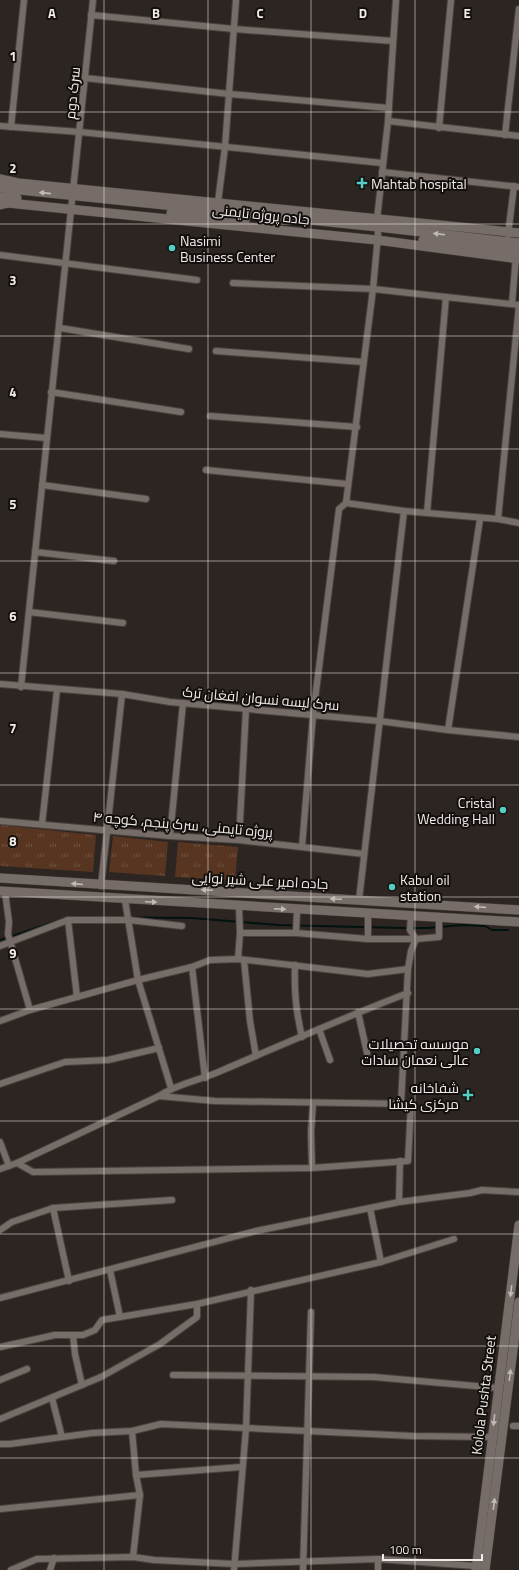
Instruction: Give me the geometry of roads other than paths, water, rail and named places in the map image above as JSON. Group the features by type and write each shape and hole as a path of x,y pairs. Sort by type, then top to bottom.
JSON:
{"main road":[{"name":"جاده پروژه تایمنی","path":"0,179 72,199"},
{"name":"جاده پروژه تایمنی","path":"0,188 213,217 508,242 518,252"},
{"name":"جاده پروژه تایمنی","path":"0,197 218,202 378,230 518,252"},
{"name":"جاده پروژه تایمنی","path":"0,205 8,203 72,199"},
{"name":"جاده پروژه تایمنی","path":"378,230 519,233"},
{"name":"جاده امیر علی شیر نوایی","path":"0,878 101,886 519,910"},
{"path":"2,892 239,907 519,922"},
{"path":"508,909 519,906"},
{"path":"508,922 519,928"},
{"name":"Kolola Pushta Street","path":"476,1568 487,1521 492,1437 519,1224"},
{"path":"485,1570 487,1521 519,1302"}],"street":[{"path":"11,127 24,0"},
{"name":"سرک دوم","path":"21,687 46,438 60,328 93,0"},
{"path":"218,202 225,147 236,0"},
{"path":"302,847 312,715 339,509 346,503 347,484 356,428 373,289 382,163 388,122 396,0"},
{"path":"439,128 451,0"},
{"path":"505,135 519,9"},
{"path":"91,15 234,29 393,41"},
{"path":"85,78 229,94 389,108"},
{"path":"388,122 519,136"},
{"path":"0,126 80,132 382,163"},
{"path":"382,172 516,186 508,232 508,242"},
{"path":"498,519 517,305 518,252"},
{"path":"0,255 66,262 197,280"},
{"path":"233,283 373,289 517,305"},
{"path":"427,513 446,297"},
{"path":"60,328 189,349"},
{"path":"216,351 363,362"},
{"path":"51,392 181,412"},
{"path":"210,416 356,428"},
{"path":"0,434 46,438"},
{"path":"206,470 347,484"},
{"path":"42,485 146,499"},
{"path":"346,503 404,511 498,519 519,523"},
{"path":"359,900 378,721 404,511"},
{"path":"448,730 480,518"},
{"path":"35,552 114,561"},
{"path":"29,612 123,623"},
{"name":"سرک لیسه نسوان افغان‌ ترک","path":"0,684 57,690 122,694 184,703 378,721 519,737"},
{"path":"42,824 57,690"},
{"path":"101,886 122,694"},
{"path":"170,836 184,703"},
{"path":"239,840 246,709"},
{"name":"پروژه تایمنی، سرک پنجم، کوچه ۴","path":"0,821 170,836 239,840 364,854"},
{"path":"2,892 9,922 8,934 30,1010"},
{"path":"125,900 138,980 171,1088"},
{"path":"239,907 241,959 256,1056"},
{"path":"296,933 297,910"},
{"path":"368,914 368,939"},
{"path":"411,916 410,930 416,939"},
{"path":"0,946 68,920 128,918 182,926"},
{"path":"240,933 296,933 368,939 416,939 438,934 439,918"},
{"path":"68,920 77,997"},
{"path":"401,1104 408,993 408,969 411,951 416,939"},
{"path":"0,1021 30,1010 138,980 192,967 210,960 241,959 368,974 408,969"},
{"path":"295,965 295,1007 302,1037"},
{"path":"192,967 205,1078"},
{"path":"0,1169 17,1163 159,1096 171,1088 205,1078 358,1012 408,993"},
{"path":"358,1012 367,1053"},
{"path":"319,1029 330,1060"},
{"path":"0,1084 65,1062 108,1060 159,1048"},
{"path":"17,1163 33,1172 312,1168 408,1161 411,1104 215,1101 159,1096"},
{"path":"312,1168 311,1132 313,1103"},
{"path":"0,1142 9,1166"},
{"path":"399,1202 400,1161"},
{"path":"0,1298 256,1231 399,1202 470,1193 482,1190 519,1192"},
{"path":"0,1230 21,1218 53,1208 172,1200"},
{"path":"53,1208 69,1281"},
{"path":"370,1208 381,1262"},
{"path":"0,1347 56,1335 83,1335 95,1330 102,1320 197,1304 251,1290 381,1262 454,1238"},
{"path":"110,1270 120,1317"},
{"path":"234,1567 241,1467 246,1429 251,1290"},
{"path":"0,1419 101,1378 160,1344 197,1317 197,1304"},
{"path":"303,1570 311,1312"},
{"path":"73,1335 75,1354 82,1385"},
{"path":"0,1380 27,1369"},
{"path":"172,1375 374,1377 498,1388"},
{"path":"52,1398 62,1437"},
{"path":"0,1444 132,1431 161,1424 308,1432 492,1437"},
{"path":"132,1431 136,1475 140,1494 133,1557"},
{"path":"136,1475 241,1467"},
{"path":"0,1509 140,1494"},
{"path":"11,1570 37,1559 133,1557 234,1567 378,1559 476,1568"},
{"path":"50,1570 54,1558"},
{"path":"378,1559 378,1570"}],"waterway":[{"path":"70,917 192,918 278,925 403,928 428,928 462,925 485,926 492,930 508,930"},
{"path":"0,940 63,919"}],"place":[{"name":"Mahtab hospital","path":"362,183"},
{"name":"Nasimi Business Center","path":"172,248"},
{"name":"Cristal Wedding Hall","path":"503,810"},
{"name":"Kabul oil station","path":"392,887"},
{"name":"موسسه تحصیلات عالی نعمان سادات","path":"477,1051"},
{"name":"شفاخانه مرکزی کیشا","path":"468,1095"}]}
